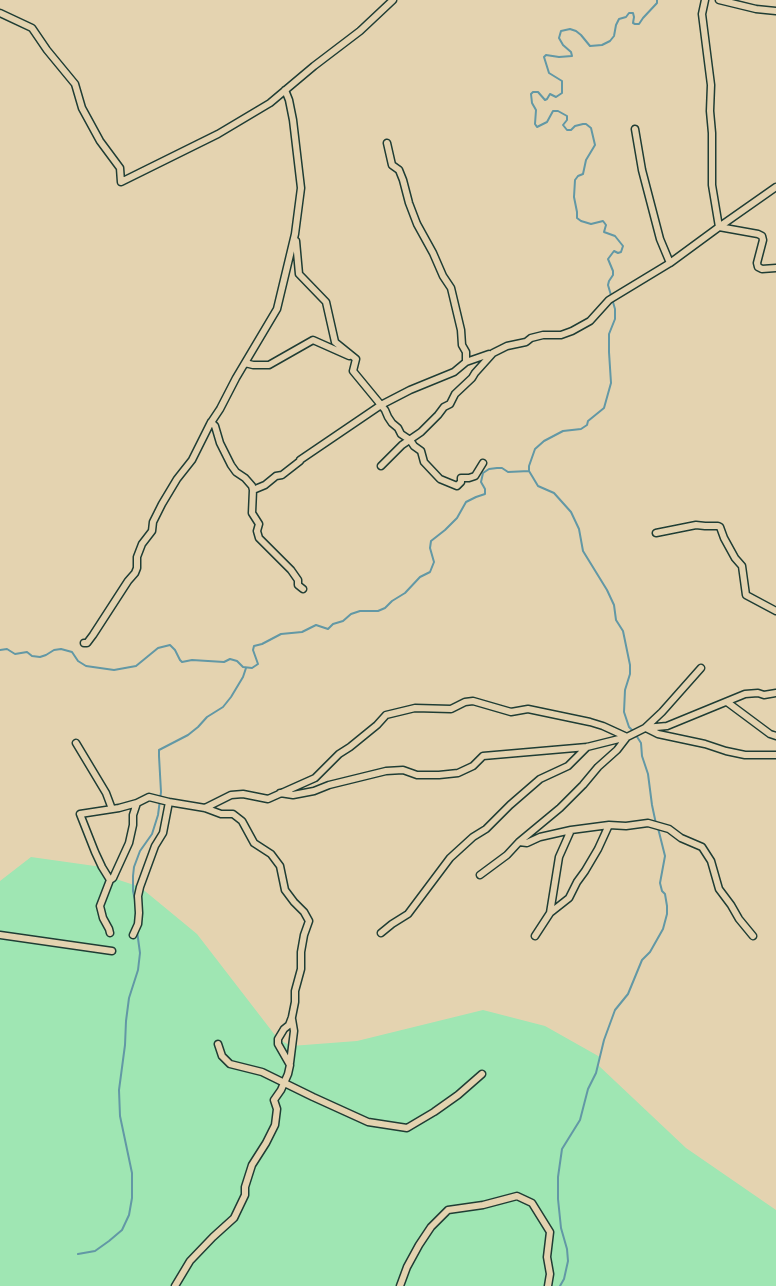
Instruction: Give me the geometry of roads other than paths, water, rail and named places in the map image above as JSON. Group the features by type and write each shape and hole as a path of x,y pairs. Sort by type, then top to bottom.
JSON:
{"street":[{"path":"0,13 32,28 47,50 75,84 82,108 100,141 120,168 121,182 218,134 270,103 360,31 394,0"},
{"path":"705,0 702,14 711,86 710,111 712,133 712,185 719,227"},
{"path":"719,0 756,9 776,11"},
{"path":"84,643 87,643 94,635 128,581 135,573 137,568 137,557 142,544 152,531 153,522 162,504 177,479 192,460 211,422 220,409 277,309 295,234 301,188 293,120 286,90"},
{"path":"635,129 642,170 660,239 670,263"},
{"path":"387,143 392,165 399,170 409,204 417,224 433,253 443,276 451,288 461,330 462,345 466,352 466,362"},
{"path":"254,490 270,482 276,476 282,475 300,462 300,460 381,405 410,390 454,372 466,362 493,353 507,346 526,342 531,338 543,335 561,335 590,321 609,300 670,263 776,187"},
{"path":"719,227 762,236 763,240 757,263 758,267 776,268"},
{"path":"295,234 299,274 326,302 335,342 356,359"},
{"path":"245,363 254,365 269,365 313,340 356,359"},
{"path":"381,466 402,445 421,432 444,408 450,404 455,394 472,378 493,353"},
{"path":"356,359 352,371 385,410 388,417 398,428 401,434 410,440 422,454 426,466 431,468 440,479 457,486 461,478 469,478 474,476 483,463"},
{"path":"211,422 215,426 220,442 231,465 236,472 245,478 254,490 252,509 253,516 259,524 258,535 269,550 278,556 296,576 298,584 303,589"},
{"path":"656,533 696,525 720,527 735,558 742,566 746,595 776,611"},
{"path":"280,793 293,795 314,791 329,785 386,771 402,770 417,775 458,773 473,766 483,756 587,747 627,737 645,728 662,712 701,668"},
{"path":"645,728 667,726 745,694 758,693 764,695 776,693"},
{"path":"205,808 231,795 243,794 268,799 315,778 338,754 350,747 377,725 386,715 416,708 451,709 465,702 472,701 511,712 528,709 590,722 627,737"},
{"path":"727,702 770,734 776,736"},
{"path":"645,728 658,734 705,744 745,755 776,755"},
{"path":"480,876 507,855 519,842 560,808 584,785 598,767 617,750 627,737"},
{"path":"76,743 106,792 112,809"},
{"path":"381,933 408,914 450,858 473,837 486,829 510,805 540,779 568,766 587,747"},
{"path":"110,880 102,868 80,814 137,803 149,797 205,808 221,814 233,814 242,821 254,843 271,854 280,866 285,890 304,912 309,921 304,935 301,952 301,969 295,991 295,1002 292,1017 289,1025 284,1029 278,1039 278,1044 290,1065"},
{"path":"133,935 138,924 138,896 140,887 155,846 163,833 169,802"},
{"path":"110,933 109,928 103,918 100,906 110,880 113,878 129,843 133,825 132,815 137,803"},
{"path":"519,842 527,843 540,837 571,830 609,825 626,826 648,823 669,829 681,838 702,847 711,861 719,889 739,919 753,936"},
{"path":"535,936 550,913 569,898 577,882 598,849 609,825"},
{"path":"550,913 559,857 571,830"},
{"path":"0,935 112,950"},
{"path":"175,1286 190,1261 234,1218 245,1196 245,1187 252,1165 275,1125 277,1109 274,1100 284,1083 290,1065 294,1031 292,1017"},
{"path":"218,1044 222,1056 230,1064 262,1072 313,1098 368,1122 407,1128 458,1096 482,1074"},
{"path":"400,1286 408,1267 427,1233 448,1210 483,1205 517,1196 532,1203 550,1232 547,1257 550,1274 548,1286"}],"waterway":[{"path":"656,824 648,774 642,756 641,743 629,727 624,712 625,690 630,674 630,665 623,631 616,620 614,605 607,590 583,551 579,529 571,512 554,493 538,486 529,471 529,466 535,449 544,441 563,431 581,429 604,408 611,383 609,334 615,319 615,309 608,285 613,275 613,271 608,259 614,251 618,253 621,252 623,246 615,236 604,232 606,225 603,221 591,224 577,218 574,197 575,180 578,176 583,174 586,160 595,145 591,128 586,124 583,124 575,126 571,130 567,130 563,125 567,120 567,116 558,111 553,111 547,122 537,127 535,124 536,110 532,103 531,94 533,92 538,92 545,100 550,94 556,97 562,93 562,81 549,73 544,57 546,55 559,57 572,56 571,52 563,45 559,38 561,31 570,29 576,31 590,46 602,45 610,41 614,36 619,19 626,17 629,13 633,13 633,23 639,24 657,3 657,0"},
{"path":"0,650 7,649 15,654 27,652 32,656 40,657 54,650 61,649 72,652 78,661 86,666 114,670 136,666 158,648 170,645 175,650 182,662 192,660 224,662 230,659 237,661 243,667 252,668 258,664 253,650 254,646 262,644 281,634 302,632 316,625 328,629 333,624 343,621 351,614 360,611 378,611 385,608 392,601 405,593 420,577 430,572 434,562 430,548 431,541 457,518 466,502 485,494 485,489 481,482 483,473 489,469 497,468 502,468 508,472 529,471"},
{"path":"136,904 133,891 134,867 140,851 152,834 158,815 161,792 159,750 188,735 207,717 223,707 243,677 246,668"},
{"path":"560,1286 564,1279 568,1261 567,1249 561,1228 558,1199 558,1177 562,1149 580,1120 588,1089 596,1073 604,1040 615,1010 628,994 642,960 650,952 663,929 667,914 665,894 662,891 660,883 665,856 658,828"},
{"path":"78,1254 95,1251 109,1241 122,1230 129,1215 132,1198 132,1173 120,1116 119,1090 129,998 138,970 140,953 137,931"}]}
